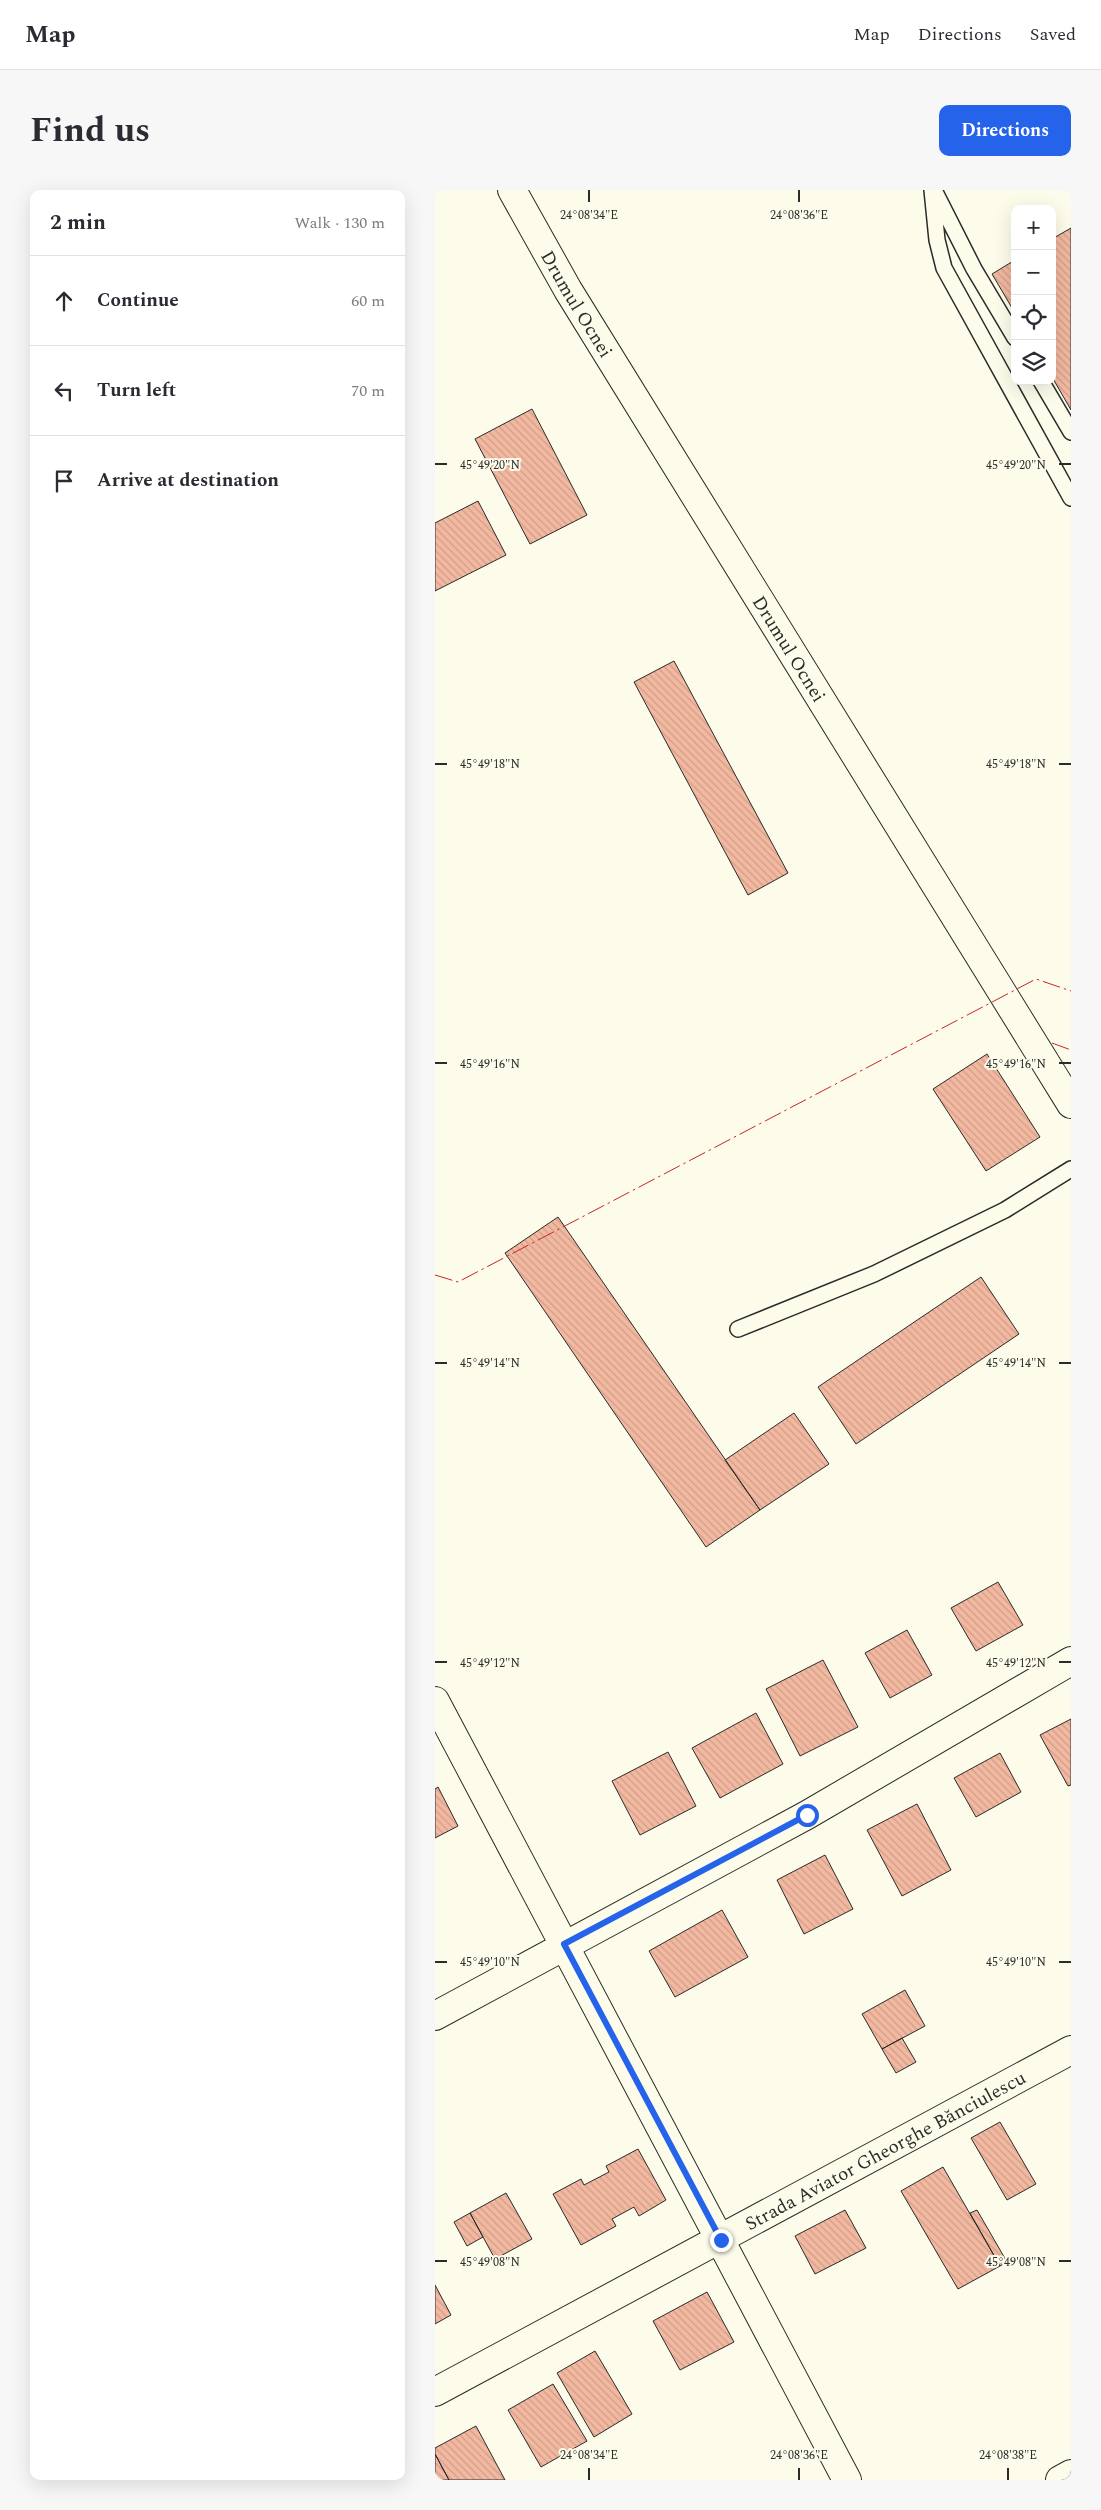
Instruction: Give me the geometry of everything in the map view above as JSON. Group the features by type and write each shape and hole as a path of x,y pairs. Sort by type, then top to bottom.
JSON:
{"street":[{"name":"Drumul Ocnei","path":"512,190 568,290 1071,1104"},
{"path":"435,2016 564,1944 807,1815 1071,1661"},
{"path":"435,1701 847,2480"},
{"name":"Strada Aviator Gheorghe Bănciulescu","path":"435,2392 721,2240 1071,2050"},
{"path":"1061,2480 1071,2474"}],"lane":[{"path":"933,190 974,269 1011,331"},
{"path":"933,190 937,240 944,268 1071,498"},
{"path":"1043,385 1071,432"},
{"path":"738,1329 883,1270 1005,1210 1071,1169"}],"building":[{"path":"1071,228 1071,410 1056,384 1056,237"},
{"path":"1011,262 1011,306 992,274"},
{"path":"532,409 587,515 530,544 475,439"},
{"path":"478,501 506,555 435,591 435,523"},
{"path":"674,661 788,873 748,895 634,682"},
{"path":"987,1054 1040,1137 986,1171 933,1089"},
{"path":"558,1217 760,1510 706,1547 505,1253"},
{"path":"981,1277 1019,1334 856,1444 818,1387"},
{"path":"794,1413 829,1464 760,1510 725,1460"},
{"path":"998,1582 1023,1625 976,1651 951,1608"},
{"path":"907,1630 932,1675 890,1698 865,1653"},
{"path":"823,1660 858,1727 800,1756 766,1689"},
{"path":"756,1713 783,1764 720,1798 692,1748"},
{"path":"1071,1719 1071,1785 1068,1786 1040,1735"},
{"path":"668,1752 696,1806 640,1835 612,1781"},
{"path":"1000,1753 1021,1792 976,1817 954,1778"},
{"path":"438,1787 458,1826 435,1838 435,1789"},
{"path":"917,1804 951,1870 902,1896 867,1830"},
{"path":"825,1855 853,1909 804,1934 777,1880"},
{"path":"722,1910 748,1957 675,1997 649,1951"},
{"path":"905,1990 925,2026 882,2049 862,2014"},
{"path":"902,2038 916,2062 896,2073 882,2049"},
{"path":"1000,2122 1036,2184 1007,2200 971,2138"},
{"path":"638,2149 666,2200 639,2216 634,2207 612,2219 616,2226 581,2245 553,2194 581,2179 584,2185 609,2172 606,2166"},
{"path":"943,2167 1000,2266 958,2289 901,2191"},
{"path":"506,2193 532,2239 495,2259 470,2213"},
{"path":"845,2210 866,2248 815,2274 795,2236"},
{"path":"977,2210 1007,2262 1000,2266 970,2213"},
{"path":"470,2213 483,2237 467,2246 454,2222"},
{"path":"435,2285 451,2315 435,2324"},
{"path":"707,2292 734,2342 680,2370 653,2321"},
{"path":"595,2351 632,2414 594,2437 557,2373"},
{"path":"553,2384 587,2441 541,2467 508,2410"},
{"path":"476,2426 505,2480 449,2480 435,2454 435,2448"},
{"path":"435,2454 449,2480 435,2480"}],"power":[{"path":"435,1275 458,1282 1036,979 1071,991"},
{"path":"1052,1043 1071,1050"}],"route":[{"path":"721,2240 564,1944 807,1815"}]}
